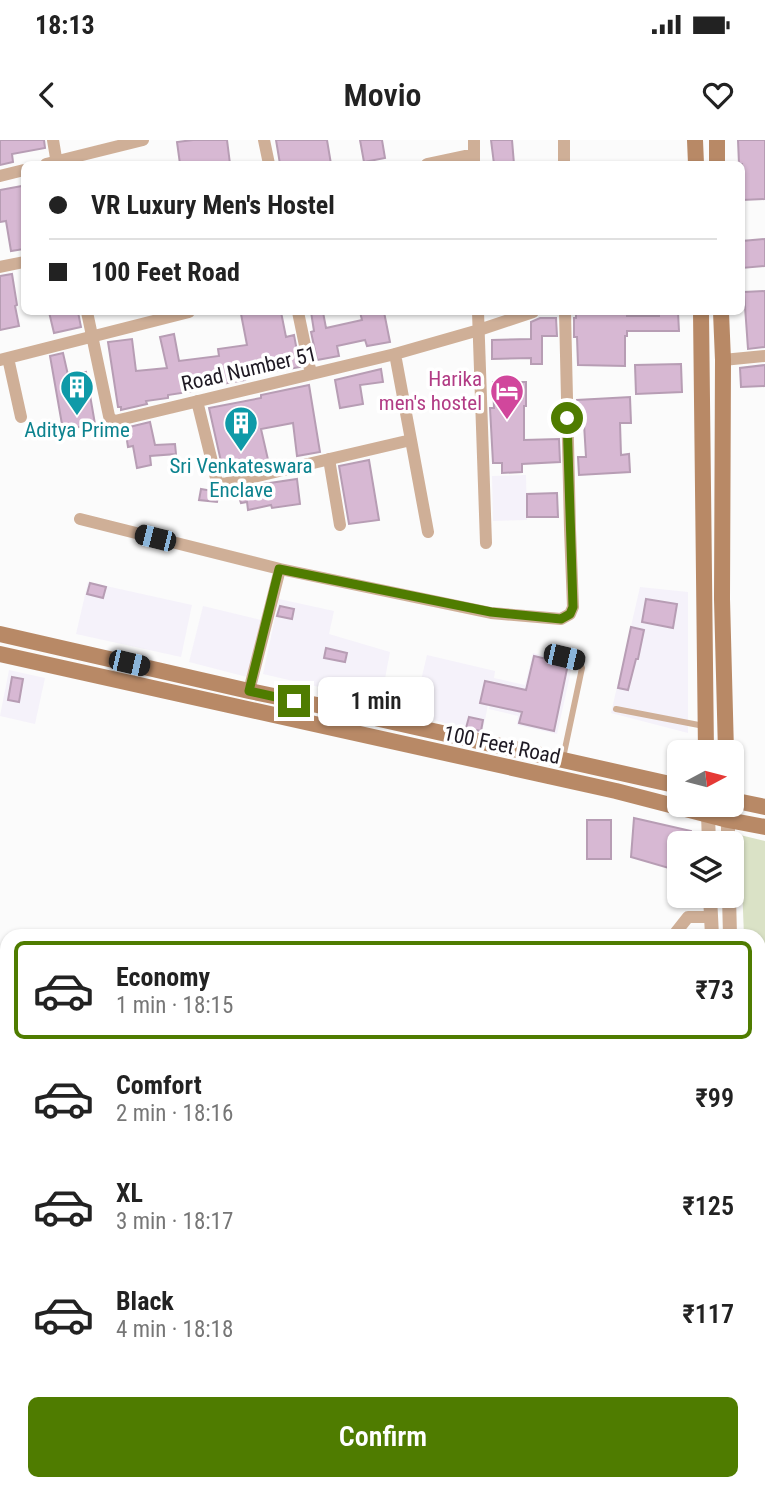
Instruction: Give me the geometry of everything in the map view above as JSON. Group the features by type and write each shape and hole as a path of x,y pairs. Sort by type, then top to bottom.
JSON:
{"main road":[{"path":"695,140 696,161"},
{"path":"717,140 717,161"},
{"path":"701,315 705,740"},
{"path":"721,315 722,599 726,740"},
{"name":"100 Feet Road","path":"0,634 667,783"},
{"name":"100 Feet Road","path":"0,654 667,801"},
{"path":"744,803 765,807"},
{"name":"100 Feet Road","path":"740,817 765,827"}],"street":[{"path":"53,140 54,161"},
{"path":"65,161 143,140"},
{"path":"264,140 268,161"},
{"path":"455,161 474,159 474,140"},
{"path":"564,140 564,161"},
{"path":"0,176 21,171"},
{"path":"0,268 21,263"},
{"path":"88,315 92,335"},
{"path":"21,418 4,359 176,315"},
{"path":"299,315 311,374"},
{"path":"478,315 486,543"},
{"name":"Road Number 51","path":"92,335 112,420 395,354 524,315"},
{"path":"80,519 279,569 491,612 561,619 570,614 573,607 565,315"},
{"path":"395,354 428,531"},
{"path":"723,360 765,356"},
{"path":"197,401 217,482 221,485 411,440"},
{"path":"329,459 340,525"},
{"path":"249,691 279,569"},
{"path":"711,908 712,929"},
{"path":"729,908 730,929"},
{"path":"679,929 688,917 711,917"}],"lane":[{"path":"550,654 579,660 582,668 562,760"},
{"path":"616,709 704,726"}],"shaded area":[{"path":"526,475 527,520 493,521 492,476"},
{"path":"88,582 192,605 181,657 76,634"},
{"path":"640,587 688,592 688,733 611,713"},
{"path":"279,599 334,611 329,634 390,652 380,705 263,674"},
{"path":"203,606 261,620 247,677 189,662"},
{"path":"533,653 573,662 557,734 517,725 518,716 489,709 492,685 482,734 413,714 427,655 495,671 494,678 525,685"},
{"path":"9,670 45,678 35,724 0,716"}],"green space":[{"path":"744,836 765,841 765,929 744,929"}],"building":[{"path":"0,140 44,140 45,148 12,154 13,162 0,165"},
{"path":"227,140 230,161 180,161 177,142"},
{"path":"276,140 327,140 330,161 280,161"},
{"path":"360,140 382,140 385,158 364,161"},
{"path":"491,140 512,140 514,161 494,161"},
{"path":"738,140 765,140 765,199 745,200 745,161 739,161"},
{"path":"21,186 21,249 11,251 6,221 0,222 0,190"},
{"path":"765,239 765,266 745,268 745,241"},
{"path":"12,274 19,326 0,330 0,276"},
{"path":"765,291 765,347 748,349 745,292"},
{"path":"50,315 79,315 81,327 54,333"},
{"path":"241,315 282,315 286,337 294,335 300,367 168,395 168,398 146,401 147,404 121,410 121,407 118,407 108,342 132,339 136,371 167,368 160,337 174,334 179,361 219,356 218,349 247,345"},
{"path":"311,315 324,315 326,328 362,320 361,315 385,315 390,342 367,346 365,340 337,346 339,356 317,360 311,332 314,331"},
{"path":"576,315 678,315 679,331 627,331 625,366 578,365 577,337 574,337"},
{"path":"540,318 556,318 557,336 542,336 542,364 531,364 531,358 492,359 492,340 531,339 531,322"},
{"path":"63,353 68,375 86,372 95,424 63,430 50,356"},
{"path":"681,364 682,392 636,394 635,365"},
{"path":"765,365 765,386 741,387 740,368"},
{"path":"381,369 383,382 360,385 363,404 340,408 335,380"},
{"path":"493,382 526,382 524,440 559,439 560,462 522,464 522,472 502,473 502,463 493,463 490,408 494,408"},
{"path":"309,385 320,452 297,456 293,423 261,429 269,464 224,475 209,408"},
{"path":"630,397 631,423 620,423 621,455 629,454 630,472 579,475 578,457 586,457 584,424 578,425 577,400"},
{"path":"150,422 155,445 175,444 176,454 150,456 151,465 137,468 133,446 128,447 125,428"},
{"path":"369,460 379,520 349,524 339,466"},
{"path":"297,479 300,504 272,508 271,505 248,510 247,502 241,503 238,494 225,497 224,493 263,484"},
{"path":"201,489 219,492 217,502 199,500"},
{"path":"557,493 558,517 527,517 527,494"},
{"path":"90,583 106,587 103,598 87,594"},
{"path":"646,599 677,604 673,628 642,622"},
{"path":"280,606 294,609 292,619 277,616"},
{"path":"631,627 644,630 628,690 618,688"},
{"path":"326,648 347,653 345,662 324,658"},
{"path":"534,656 568,664 554,731 519,723 522,712 480,703 485,681 526,690"},
{"path":"12,677 23,679 19,702 8,700"},
{"path":"469,717 483,720 481,731 466,728"},
{"path":"634,818 691,831 667,831 667,868 631,857"},
{"path":"587,820 611,820 611,859 587,859"}],"place":[{"name":"Aditya Prime","path":"77,417"},
{"name":"Harika men's hostel","path":"507,421"},
{"name":"Sri Venkateswara Enclave","path":"241,453"}],"route":[{"path":"294,701 249,691 279,569 491,612 561,619 570,614 573,607 567,418"}]}
